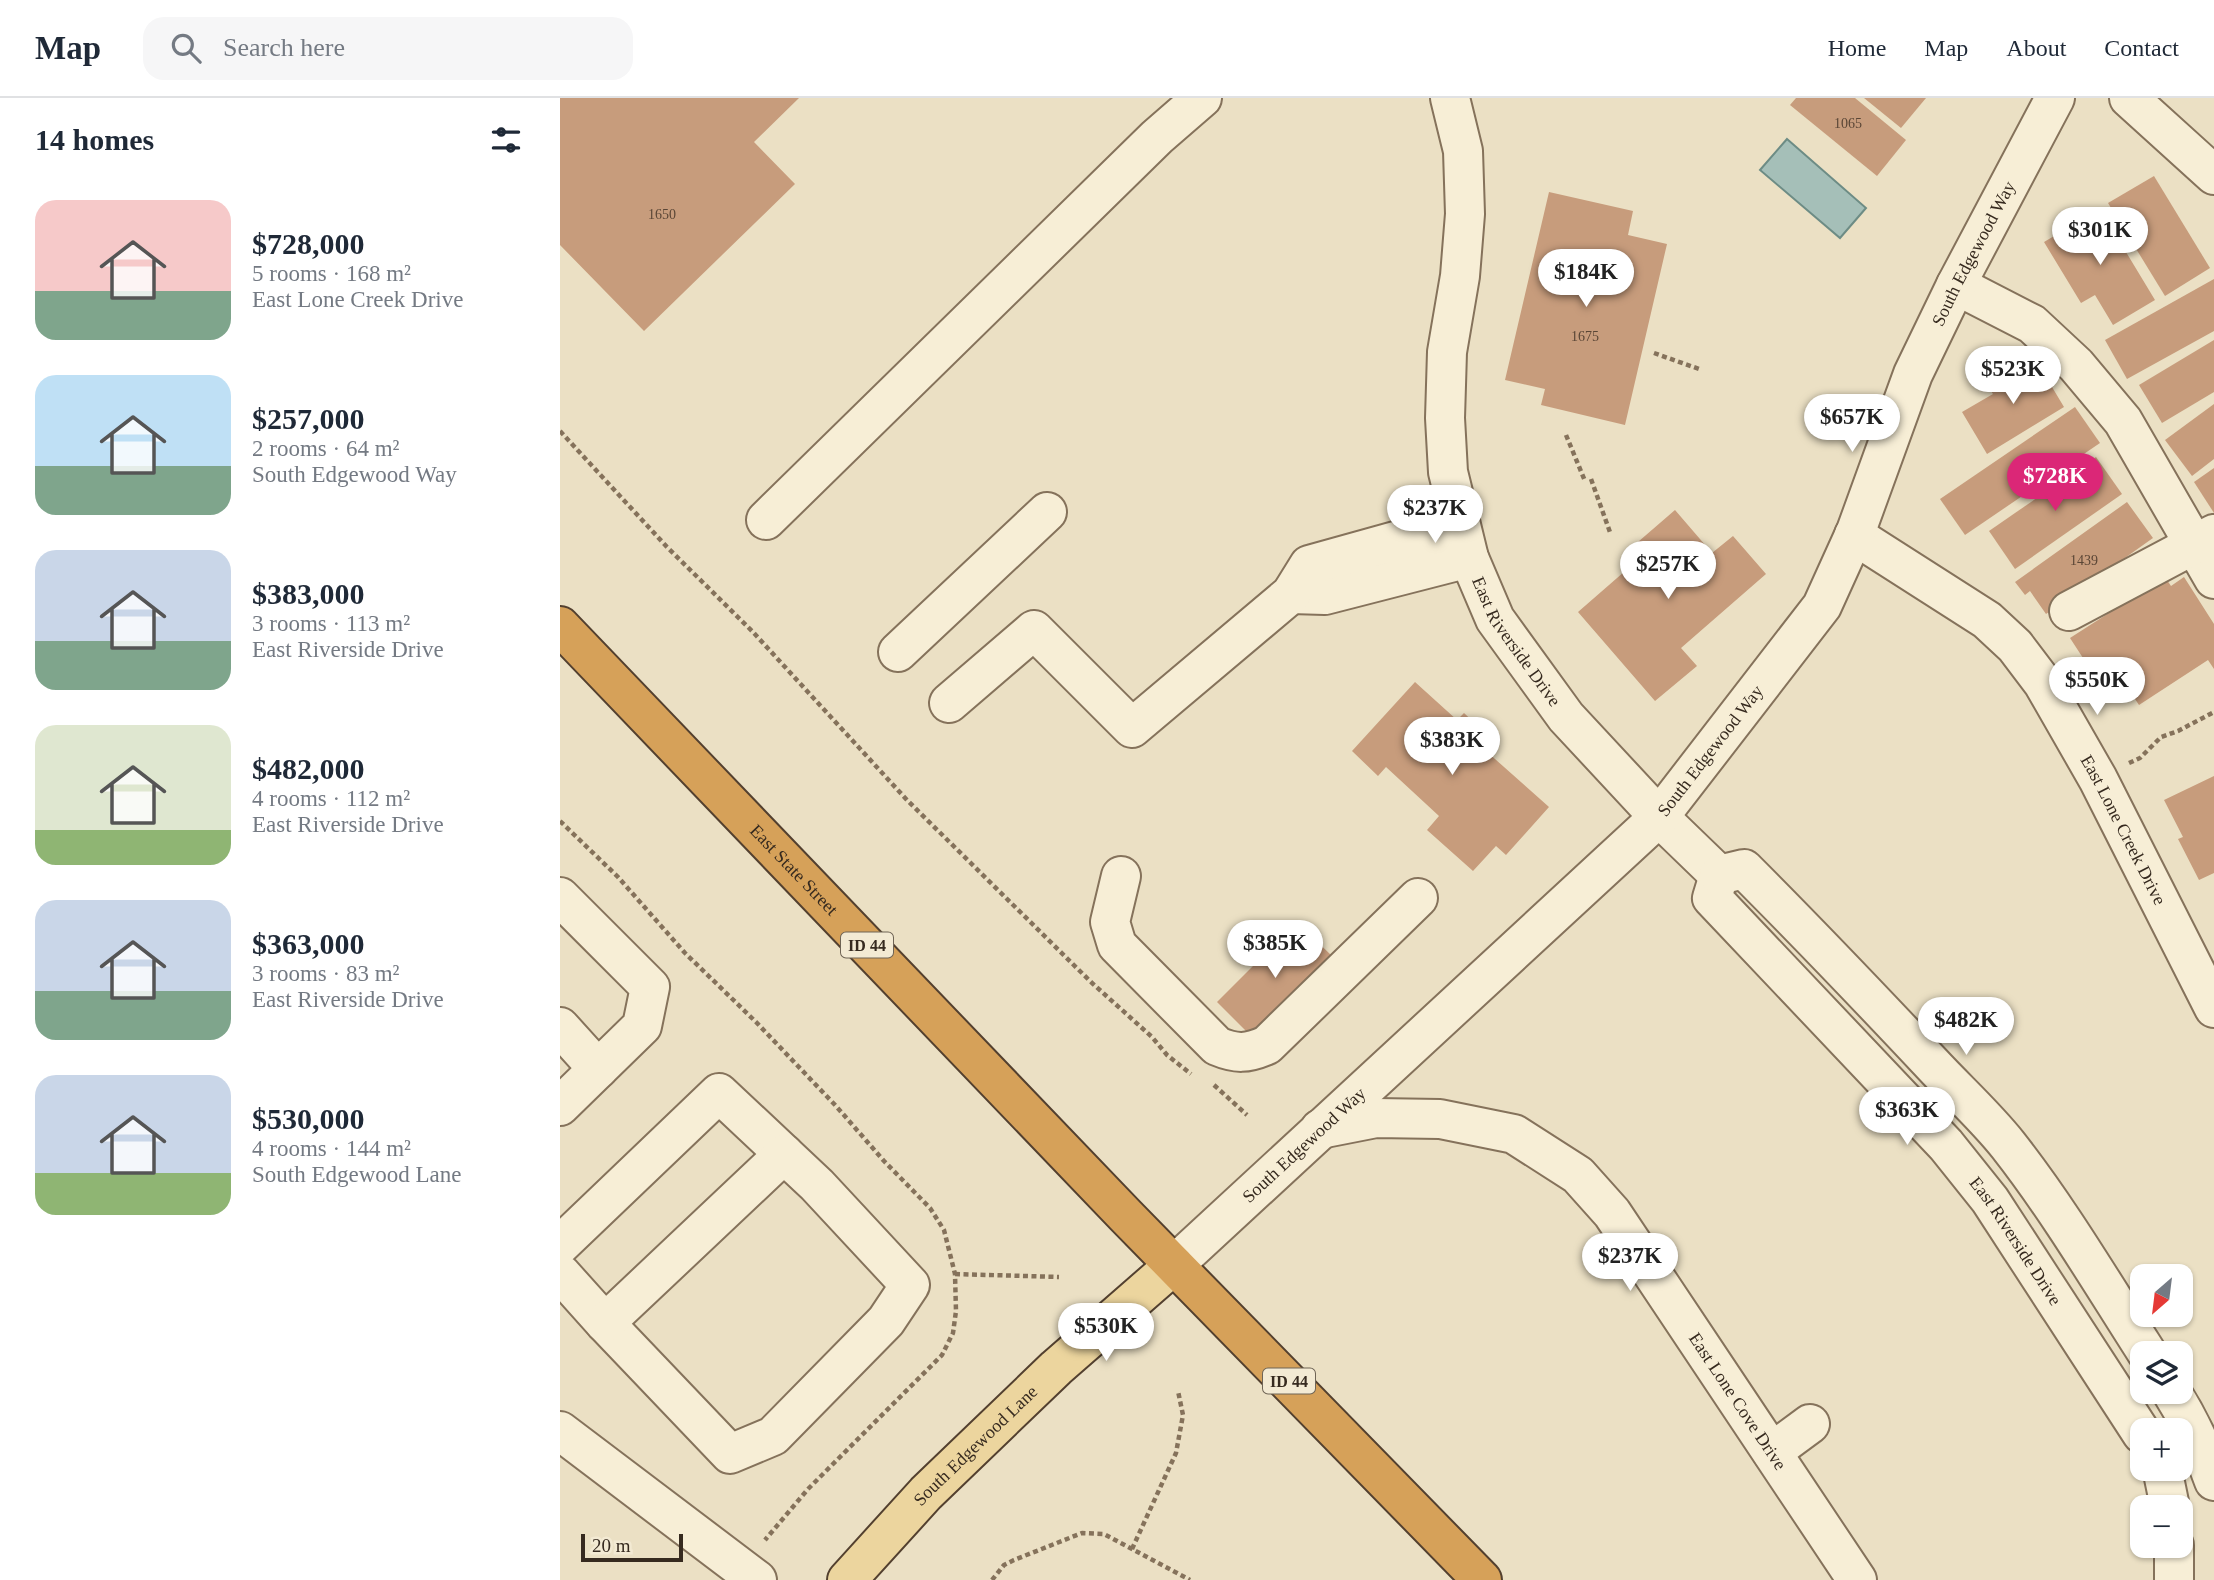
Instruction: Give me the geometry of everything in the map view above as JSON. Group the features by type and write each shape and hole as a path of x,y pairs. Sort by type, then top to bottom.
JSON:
{"highway":[{"name":"East State Street","path":"560,626 1174,1265"},
{"name":"ID 44","path":"1174,1265 1482,1580"}],"main road":[{"name":"South Edgewood Lane","path":"847,1580 926,1493 1047,1377 1174,1265"}],"street":[{"path":"766,520 1157,137 1202,98"},
{"name":"East Riverside Drive","path":"1450,98 1463,151 1465,214 1460,276 1447,352 1445,418 1448,472 1464,541 1495,619 1566,717 1659,817 1719,875 1712,898 1946,1145 1990,1200 2132,1418"},
{"name":"South Edgewood Way","path":"1174,1265 1659,817 1822,606 1854,535 1913,374 1956,285 2055,98"},
{"path":"2129,98 2214,175"},
{"path":"1956,285 2032,324 2076,365 2123,421 2204,539 2214,579"},
{"path":"898,652 1047,512"},
{"name":"East Lone Creek Drive","path":"1854,535 1987,620 2015,646 2043,683 2098,779 2214,1008"},
{"path":"2069,611 2204,539"},
{"path":"949,703 1034,631 1132,728 1291,594 1310,565 1464,541"},
{"path":"1719,875 1744,869 1985,1117 2050,1205 2139,1341"},
{"path":"1121,876 1110,922 1117,945 1217,1046 1232,1053 1249,1053 1266,1045 1418,898"},
{"path":"560,897 650,987 642,1026 560,1106"},
{"path":"560,1027 598,1069"},
{"path":"560,1245 719,1093 817,1185 910,1285 886,1321 773,1436 730,1454 560,1274"},
{"name":"East Lone Cove Drive","path":"1320,1129 1376,1118 1440,1119 1514,1134 1578,1175 1612,1213 1857,1580"},
{"path":"605,1323 784,1154"},
{"path":"2179,1404 2206,1457 2214,1481"},
{"path":"1772,1452 1810,1424"},
{"path":"560,1431 750,1574"},
{"path":"2174,1558 2174,1580"}],"path":[{"path":"1654,353 1702,370"},
{"path":"560,431 659,538 752,631 907,800 1092,983 1152,1037 1167,1055 1186,1072 1195,1075"},
{"path":"1566,435 1611,535"},
{"path":"2098,779 2140,758 2161,737 2214,712"},
{"path":"560,821 618,877 685,953 836,1105 930,1209 944,1230 955,1274 955,1322 953,1333 942,1355 808,1489 774,1527 750,1574"},
{"path":"1205,1079 1247,1115"},
{"path":"955,1274 1059,1277"},
{"path":"1132,1549 1176,1453 1183,1415 1178,1391"},
{"path":"992,1580 1004,1565 1082,1532 1104,1534 1190,1580"}],"water":[{"path":"1787,139 1866,208 1840,238 1760,170"}],"building":[{"path":"560,98 799,98 754,142 795,184 644,331 560,245"},
{"path":"1796,98 1855,98 1906,140 1877,176 1790,105"},
{"path":"1864,98 1926,98 1901,128"},
{"path":"2154,176 2210,268 2165,296 2108,203"},
{"path":"1549,192 1633,211 1628,235 1667,244 1625,425 1541,405 1545,389 1505,380"},
{"path":"2100,209 2155,300 2113,325 2095,295 2081,303 2044,242"},
{"path":"2214,279 2214,331 2127,379 2105,340"},
{"path":"2214,340 2214,392 2162,423 2139,385"},
{"path":"2034,357 2064,407 1987,454 1962,412 1993,394 1987,385"},
{"path":"2214,404 2214,459 2192,476 2165,440"},
{"path":"2075,407 2100,443 1965,535 1940,499"},
{"path":"2096,457 2122,494 2015,569 1989,531"},
{"path":"2214,468 2214,513 2194,482"},
{"path":"2127,502 2153,538 2046,614 2030,591 2025,595 2015,582"},
{"path":"1675,510 1712,553 1733,536 1766,574 1681,648 1697,666 1655,701 1578,612 1640,558 1631,548"},
{"path":"2165,577 2171,586 2184,577 2214,624 2214,669 2208,660 2139,705 2125,684 2107,695 2070,638"},
{"path":"1415,682 1457,720 1464,713 1495,742 1486,751 1549,807 1506,855 1496,846 1473,871 1427,830 1439,816 1386,767 1378,776 1352,751"},
{"path":"2214,776 2214,873 2199,880 2178,839 2183,837 2164,800"},
{"path":"1297,922 1333,957 1253,1038 1217,1002"}]}
